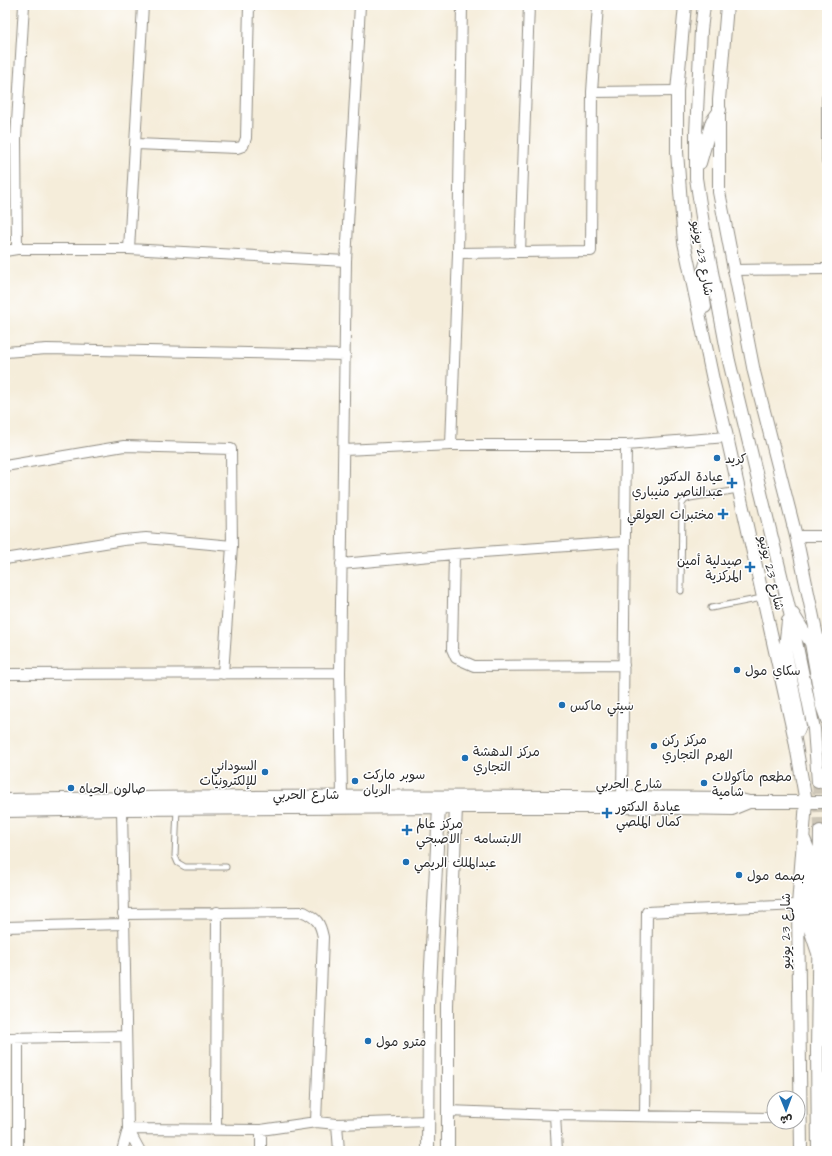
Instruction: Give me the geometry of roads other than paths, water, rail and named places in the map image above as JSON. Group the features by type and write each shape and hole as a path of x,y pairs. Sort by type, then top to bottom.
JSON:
{"street":[{"path":"17,249 16,139 24,5"},
{"path":"129,249 143,5"},
{"path":"136,144 237,148 243,146 246,138 249,5"},
{"path":"342,797 340,673 346,261 360,5"},
{"path":"451,445 458,253 462,5"},
{"path":"520,252 529,5"},
{"path":"458,253 591,251 592,92 598,5"},
{"name":"شارع 23 يونيو","path":"685,5 677,91 677,152 684,242 708,358 728,437 795,740 806,802 798,905 799,1090"},
{"path":"704,5 701,30 696,178 728,361 789,608 814,729 818,782"},
{"path":"727,5 719,100 719,192 754,372 796,536 827,684"},
{"path":"592,92 677,91"},
{"path":"827,98 827,160"},
{"path":"696,178 712,121 720,110"},
{"path":"5,139 16,139"},
{"path":"5,252 17,249 129,249 346,261"},
{"path":"708,358 711,346 710,332 701,279 709,254"},
{"path":"733,270 827,269"},
{"path":"5,352 47,349 345,355"},
{"path":"344,450 451,445 626,445 728,437"},
{"path":"622,797 626,445"},
{"path":"5,466 124,446 231,449 232,546 223,674"},
{"path":"796,536 827,536"},
{"path":"5,559 123,540 146,538 232,546"},
{"path":"341,564 454,554 624,542"},
{"path":"454,554 452,649 456,658 474,666 624,665"},
{"path":"789,608 811,644 822,706 827,720"},
{"path":"789,608 785,648 800,726 795,740"},
{"path":"5,674 340,673"},
{"name":"شارع الحربي","path":"5,800 134,798 622,797 733,798 749,802 827,802"},
{"name":"شارع الحربي","path":"5,811 122,808 439,807 622,807 732,809 749,802"},
{"path":"428,1151 429,1006 439,807"},
{"path":"448,1151 448,1005 456,807"},
{"path":"122,808 128,1129 122,1151"},
{"path":"818,1151 817,1050 820,831"},
{"path":"803,838 811,856 809,926 818,953"},
{"path":"645,1116 646,912 798,905"},
{"path":"216,1130 217,912"},
{"path":"5,927 217,912 304,912 314,918 321,924 323,936 316,1122"},
{"path":"818,953 827,938"},
{"path":"429,1006 448,1005"},
{"path":"5,1038 126,1036"},
{"path":"18,1037 18,1151"},
{"path":"448,1110 555,1115 766,1118"},
{"path":"555,1115 557,1151"},
{"path":"128,1129 261,1130 316,1122 337,1124 428,1121"},
{"path":"337,1124 339,1151"},
{"path":"128,1129 140,1151"},
{"path":"261,1130 261,1151"},
{"name":"شارع 23 يونيو","path":"800,1130 801,1151"}],"lane":[{"path":"681,591 682,504 685,500 690,498 739,489"},
{"path":"711,608 763,598"},
{"path":"177,808 176,856 178,863 185,867 226,867"}],"tunnel":[{"path":"818,782 820,831"}],"place":[{"name":"كريد","path":"717,458"},
{"name":"عيادة الدكتور عبدالناصر منيباري","path":"732,483"},
{"name":"مختبرات العولقي","path":"723,514"},
{"name":"صيدلية أمين المركزية","path":"750,567"},
{"name":"سكاي مول","path":"737,670"},
{"name":"سيتي ماكس","path":"562,705"},
{"name":"مركز ركن الهرم التجاري","path":"654,746"},
{"name":"مركز الدهشة التجاري","path":"465,758"},
{"name":"السوداني للإلكترونيات","path":"265,772"},
{"name":"سوبر ماركت الريان","path":"355,781"},
{"name":"مطعم مأكولات شامية","path":"704,783"},
{"name":"صالون الحياه","path":"71,788"},
{"name":"عيادة الدكتور كمال الملصي","path":"607,813"},
{"name":"مركز عالم الابتسامه - الاصبحي","path":"407,830"},
{"name":"عبدالملك الريمي","path":"406,862"},
{"name":"بصمه مول","path":"739,875"},
{"name":"مترو مول","path":"368,1041"}]}
